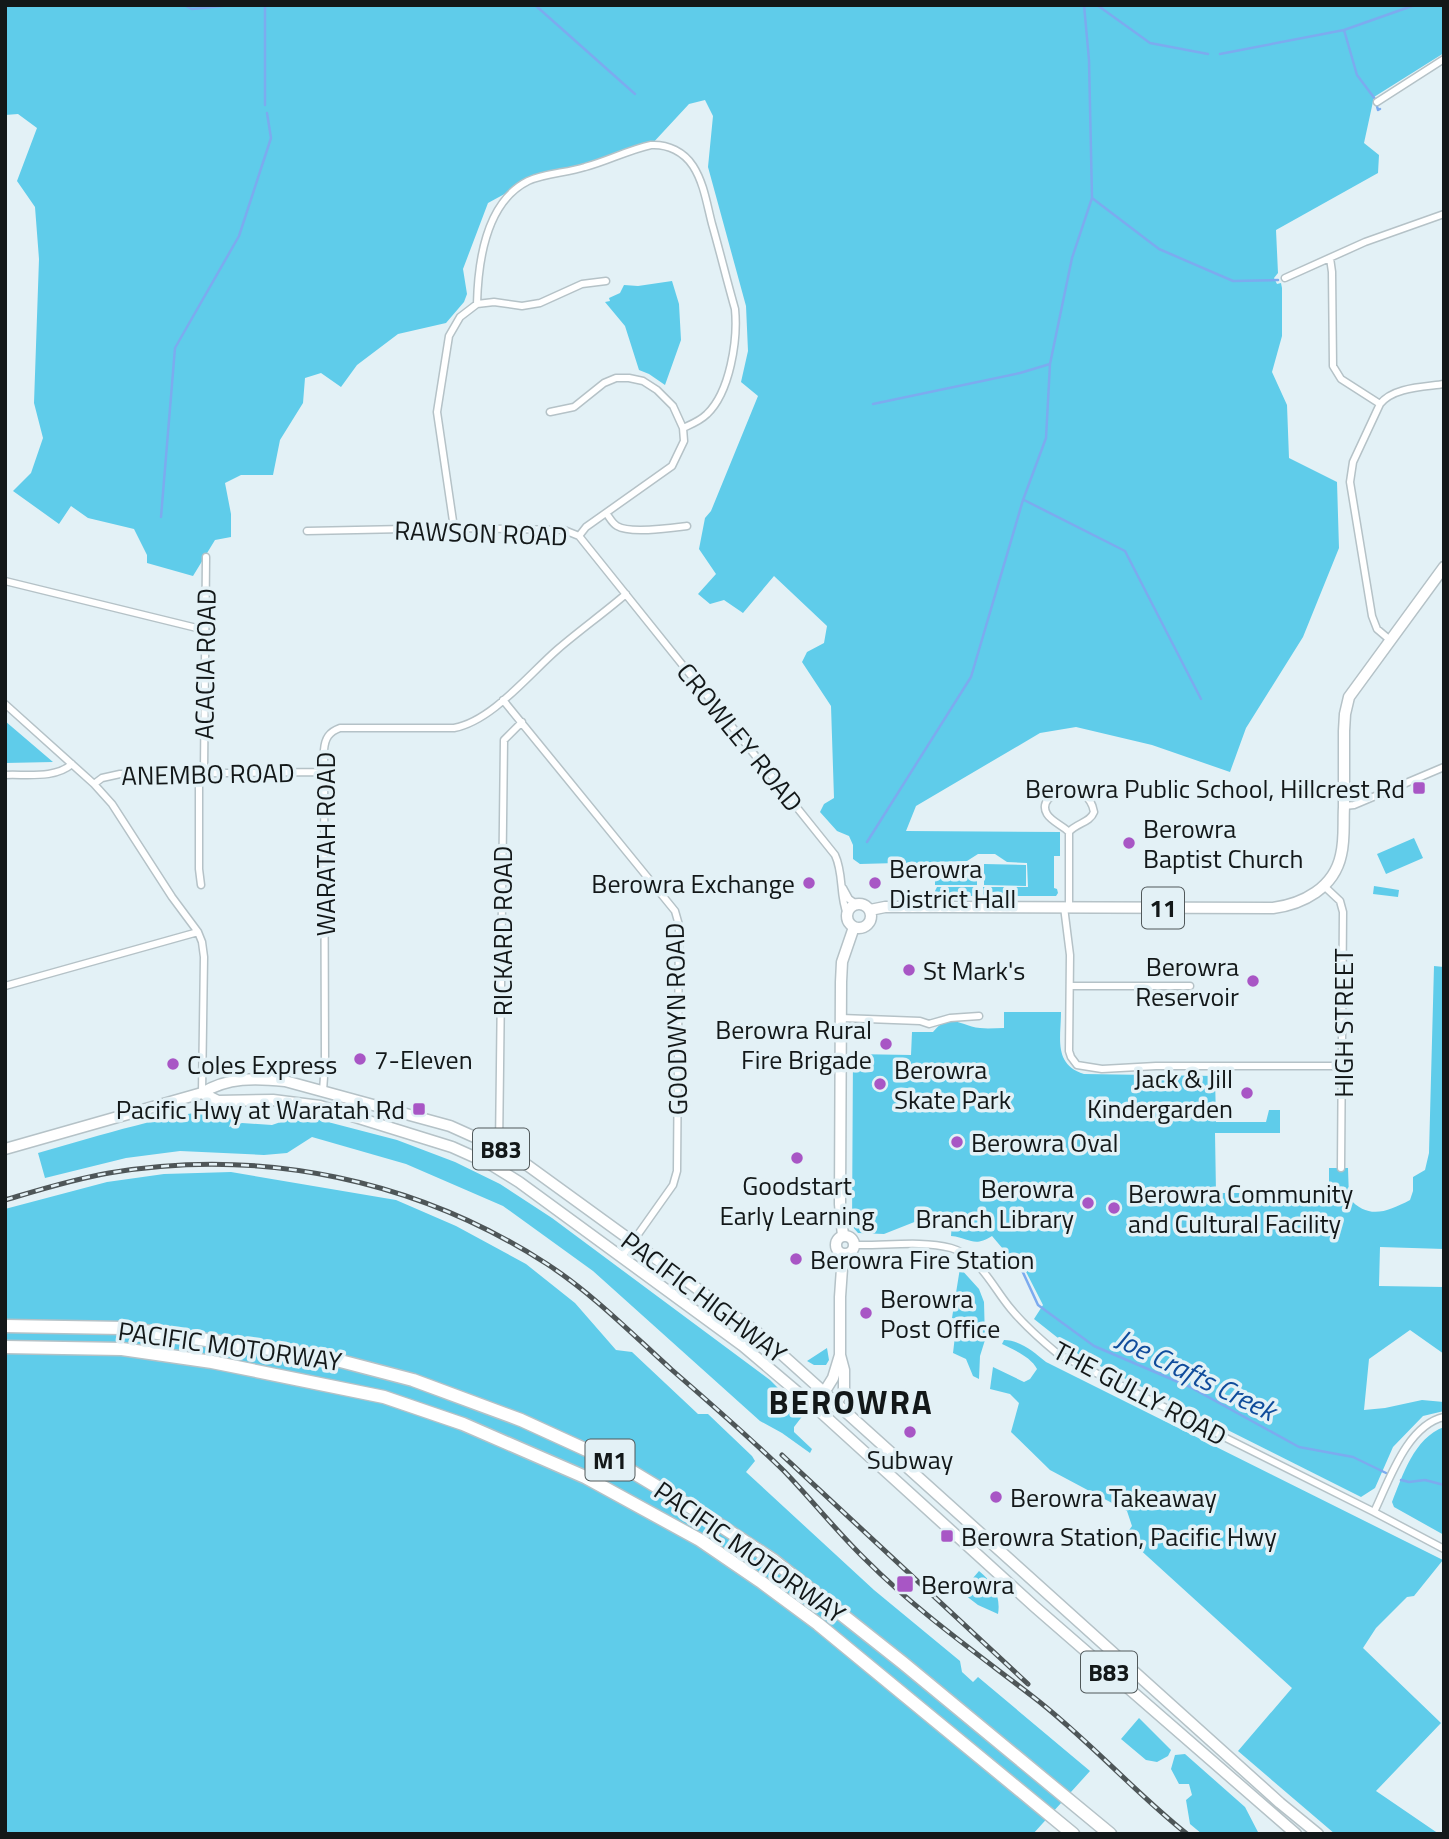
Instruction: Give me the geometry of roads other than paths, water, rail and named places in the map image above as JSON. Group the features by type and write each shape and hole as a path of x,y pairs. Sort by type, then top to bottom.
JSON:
{"highway":[{"name":"PACIFIC MOTORWAY","path":"5,1326 123,1328 325,1357 413,1380 521,1420 626,1468 773,1560 1110,1834"},
{"name":"PACIFIC MOTORWAY","path":"5,1347 122,1349 212,1362 384,1397 463,1424 585,1477 699,1540 760,1581 878,1673 1073,1834"}],"main road":[{"name":"11","path":"856,904 864,905 870,910 885,907 1273,908 1290,906 1305,900 1324,886 1341,857 1345,714 1349,697 1444,568"},
{"path":"856,904 847,914 854,927 868,925 870,910"},
{"path":"844,1236 840,1205 842,961 854,927"},
{"name":"PACIFIC HIGHWAY","path":"5,1149 202,1093 219,1082 263,1079 285,1081 450,1126 499,1148 527,1165 757,1332 1318,1834"},
{"name":"PACIFIC HIGHWAY","path":"202,1093 218,1101 273,1100 314,1104 453,1147 519,1182 743,1346 825,1415 1007,1583 1296,1834"},
{"path":"844,1236 851,1238 854,1245 849,1252 843,1254 836,1244 838,1238 844,1236"},
{"path":"825,1415 844,1391 844,1370 840,1355 843,1254"},
{"path":"815,1407 833,1378 840,1355"},
{"path":"1230,1778 1239,1766"}],"street":[{"path":"1377,102 1444,59"},
{"path":"477,304 477,274 488,234 511,191 530,180 586,167 639,147 661,145 673,149 692,164 699,179 735,309 736,324 729,372 713,407 697,422 683,428"},
{"path":"1285,278 1365,242 1444,214"},
{"path":"1330,258 1333,366 1341,379 1380,404"},
{"path":"454,528 437,412 449,336 460,317 477,304 494,302 522,306 540,303 582,284 606,281"},
{"path":"550,412 574,407 604,383 616,378 629,378 643,381 657,390 673,405 683,428 684,441 672,466 586,527 579,536"},
{"path":"1390,640 1373,622 1350,488 1353,462 1385,397 1393,393 1444,384"},
{"path":"606,513 613,523 623,529 687,526"},
{"name":"RAWSON ROAD","path":"307,531 454,528 564,530 579,536 626,594"},
{"name":"ACACIA ROAD","path":"201,885 199,869 206,557"},
{"path":"5,581 205,631"},
{"name":"WARATAH ROAD","path":"323,1091 325,743 330,733 347,727 454,728 471,722 503,699 550,656 626,594"},
{"name":"CROWLEY ROAD","path":"626,594 835,855 839,864 842,903 847,914"},
{"name":"GOODWYN ROAD","path":"503,699 675,911 678,925 677,1171 673,1185 622,1257"},
{"path":"5,704 94,784 112,804 198,932 204,957 202,1093"},
{"name":"RICKARD ROAD","path":"499,1148 504,740 522,722"},
{"path":"5,775 54,774 72,764"},
{"path":"1343,806 1354,805 1444,767"},
{"name":"ANEMBO ROAD","path":"94,784 102,778 120,774 325,772"},
{"path":"1069,832 1047,815 1045,808 1053,795 1068,790 1083,794 1093,806 1094,812 1089,819 1077,824 1069,832 1069,1046 1071,1057 1077,1065 1093,1069 1156,1066 1342,1066"},
{"name":"CROWLEY ROAD","path":"842,886 849,899 856,904"},
{"name":"HIGH STREET","path":"1324,886 1340,901 1343,912 1341,1168"},
{"path":"5,986 198,932"},
{"path":"1070,986 1190,986"},
{"path":"841,1018 920,1021 929,1024 950,1018 979,1016"},
{"name":"THE GULLY ROAD","path":"854,1245 938,1246 958,1250 975,1261 1013,1312 1058,1354 1444,1549"},
{"path":"1374,1512 1412,1437 1423,1427 1444,1417"}],"waterway":[{"path":"184,5 192,9 232,5"},
{"path":"265,5 265,105"},
{"path":"535,5 635,94"},
{"path":"867,842 971,677 1023,500 1046,438 1050,364 1072,258 1092,198 1089,60 1084,5"},
{"path":"1097,5 1150,43 1208,54"},
{"path":"1220,54 1344,30 1415,5"},
{"path":"1344,30 1357,75 1375,99 1378,110 1380,109"},
{"path":"161,517 175,348 239,236 271,138 267,113"},
{"path":"1092,198 1159,249 1233,281 1278,280"},
{"path":"873,404 1020,373 1050,364"},
{"path":"1024,500 1125,551 1201,699"},
{"name":"Joe Crafts Creek","path":"1020,1266 1038,1305 1094,1346 1190,1387 1299,1447 1353,1457 1386,1473"},
{"name":"Joe Crafts Creek","path":"1401,1480 1425,1480 1444,1485"},
{"path":"5,1831 10,1834"}],"railway":[{"path":"5,1200 96,1175 166,1166 224,1164 281,1168 337,1177 392,1191 497,1235 547,1264 596,1301 784,1471 885,1579 1052,1712 1187,1834"},
{"path":"782,1455 1028,1684"}],"place":[{"name":"Berowra Public School, Hillcrest Rd","path":"1419,788"},
{"name":"Berowra Baptist Church","path":"1129,843"},
{"name":"Berowra Exchange","path":"809,883"},
{"name":"Berowra District Hall","path":"875,883"},
{"name":"St Mark's","path":"909,970"},
{"name":"Berowra Reservoir","path":"1253,981"},
{"name":"Berowra Rural Fire Brigade","path":"886,1044"},
{"name":"7-Eleven","path":"360,1059"},
{"name":"Coles Express","path":"173,1064"},
{"name":"Berowra Skate Park","path":"880,1084"},
{"name":"Jack & Jill Kindergarden","path":"1247,1093"},
{"name":"Pacific Hwy at Waratah Rd","path":"419,1109"},
{"name":"Berowra Oval","path":"957,1142"},
{"name":"Goodstart Early Learning","path":"797,1158"},
{"name":"Berowra Branch Library","path":"1088,1203"},
{"name":"Berowra Community and Cultural Facility","path":"1114,1208"},
{"name":"Berowra Fire Station","path":"796,1259"},
{"name":"Berowra Post Office","path":"866,1313"},
{"name":"Subway","path":"910,1432"},
{"name":"Berowra Takeaway","path":"996,1497"},
{"name":"Berowra Station, Pacific Hwy","path":"947,1536"},
{"name":"Berowra","path":"905,1584"}],"district":[{"name":"BEROWRA","path":"851,1402"}]}
